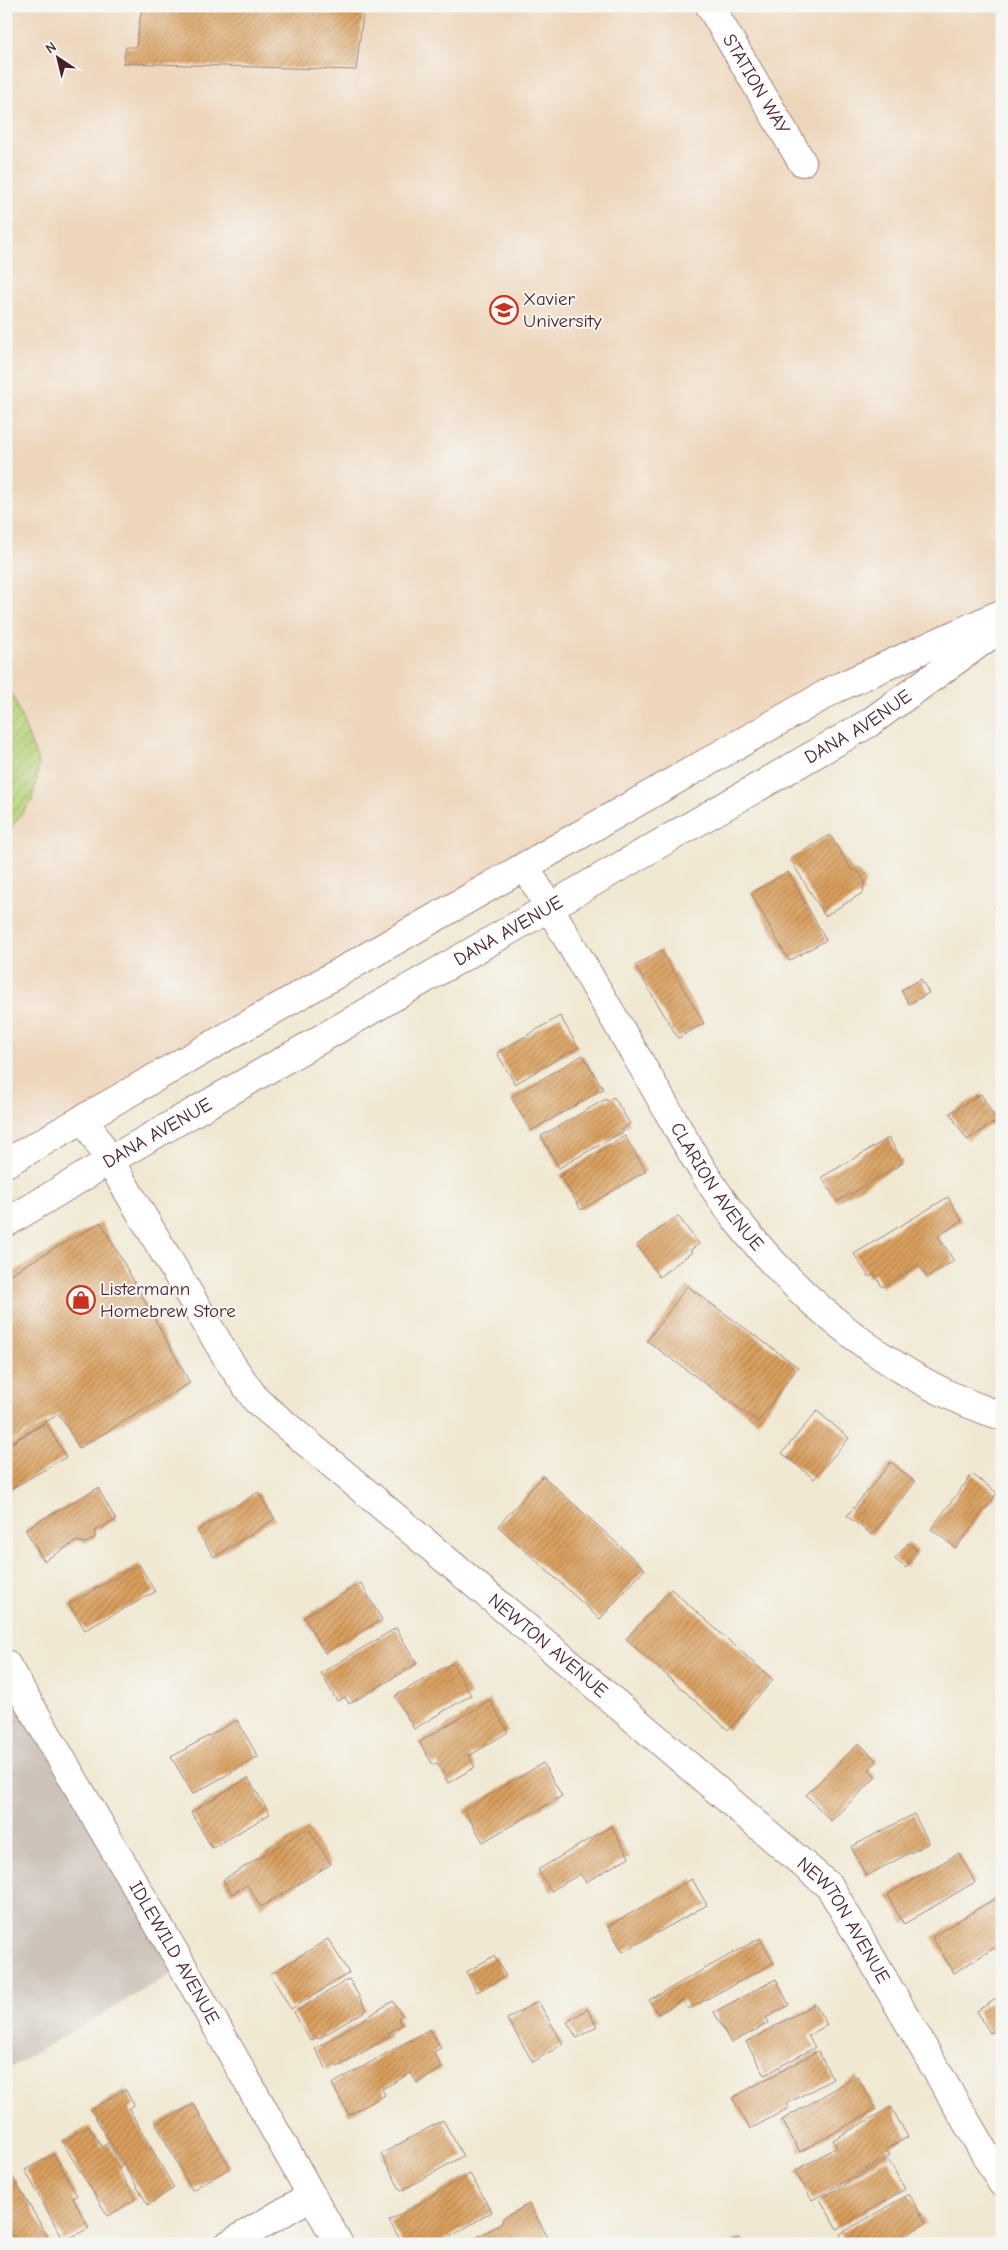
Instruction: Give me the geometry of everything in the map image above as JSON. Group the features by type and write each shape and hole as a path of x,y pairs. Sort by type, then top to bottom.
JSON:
{"street":[{"name":"STATION WAY","path":"710,6 802,162"},
{"name":"DANA AVENUE","path":"6,1163 835,689 1002,614"},
{"name":"DANA AVENUE","path":"6,1223 109,1161 869,723 1002,627"},
{"name":"CLARION AVENUE","path":"525,866 708,1177 747,1233 805,1295 871,1349 929,1384 1002,1416"},
{"name":"NEWTON AVENUE","path":"84,1118 229,1361 256,1400 577,1670 830,1887 1002,2183"},
{"name":"IDLEWILD AVENUE","path":"6,1664 183,1967 339,2244"},
{"path":"229,2244 311,2196"}],"shaded area":[{"name":"Xavier University","path":"6,6 1002,6 1002,614 835,689 6,1163"},
{"path":"6,1664 183,1967 6,2070"}],"green space":[{"path":"6,688 14,698 39,764 32,801 6,833"}],"building":[{"path":"142,6 364,6 356,70 123,63 126,47 136,47"},
{"path":"830,835 851,869 859,872 865,881 864,892 825,916 790,859"},
{"path":"788,872 826,940 789,961 751,893"},
{"path":"1002,903 1002,919 995,908"},
{"path":"661,950 704,1023 678,1038 635,966"},
{"path":"921,979 929,993 909,1004 901,990"},
{"path":"560,1016 578,1047 515,1084 497,1053"},
{"path":"583,1055 603,1089 531,1131 511,1097"},
{"path":"981,1094 997,1121 967,1140 950,1113"},
{"path":"614,1097 630,1124 622,1129 624,1131 559,1168 541,1136 606,1099 607,1101"},
{"path":"625,1136 646,1171 581,1210 560,1175"},
{"path":"889,1138 903,1163 837,1202 822,1177"},
{"path":"948,1197 962,1221 938,1236 954,1261 927,1277 919,1265 882,1287 875,1274 869,1277 854,1254"},
{"path":"678,1216 699,1244 690,1250 692,1252 659,1277 637,1245"},
{"path":"101,1222 190,1383 79,1448 59,1414 6,1445 6,1276"},
{"path":"687,1286 798,1367 758,1422 647,1341"},
{"path":"817,1411 849,1438 814,1479 782,1453"},
{"path":"46,1423 66,1457 6,1492 6,1446"},
{"path":"891,1462 915,1482 872,1535 847,1516"},
{"path":"972,1474 997,1493 956,1548 931,1529"},
{"path":"543,1476 645,1569 600,1619 498,1526"},
{"path":"98,1488 116,1520 95,1531 95,1538 85,1543 77,1541 44,1561 25,1529"},
{"path":"258,1492 275,1519 214,1557 197,1531"},
{"path":"908,1543 918,1551 906,1568 895,1559"},
{"path":"139,1564 155,1592 85,1630 69,1604"},
{"path":"361,1583 382,1620 325,1653 304,1617"},
{"path":"671,1589 773,1680 728,1730 626,1639"},
{"path":"396,1628 417,1664 349,1704 345,1697 337,1701 321,1673"},
{"path":"452,1663 471,1695 414,1729 395,1696"},
{"path":"490,1700 508,1732 469,1756 475,1767 448,1783 437,1763 433,1765 419,1742"},
{"path":"237,1720 258,1757 193,1794 171,1757"},
{"path":"859,1743 877,1761 869,1769 876,1777 831,1821 806,1795"},
{"path":"543,1763 562,1796 483,1842 464,1810"},
{"path":"248,1778 270,1814 212,1848 191,1812"},
{"path":"914,1814 929,1843 866,1876 851,1847"},
{"path":"611,1826 629,1857 586,1882 580,1874 551,1891 538,1870"},
{"path":"308,1828 331,1864 261,1907 247,1885 232,1894 223,1880"},
{"path":"959,1853 975,1882 904,1924 887,1895"},
{"path":"692,1879 707,1905 623,1952 608,1926"},
{"path":"1002,1894 1002,1951 998,1953 994,1948 954,1973 932,1937"},
{"path":"760,1938 774,1963 688,2009 683,2000 658,2014 649,2000"},
{"path":"328,1939 349,1973 291,2009 270,1974"},
{"path":"494,1956 506,1976 477,1992 466,1972"},
{"path":"349,1979 367,2010 318,2039 317,2037 310,2041 294,2012"},
{"path":"776,1979 789,2005 766,2018 769,2023 731,2043 714,2012"},
{"path":"1002,1995 1002,2030 999,2031 997,2029 990,2033 977,2011"},
{"path":"393,2001 402,2015 398,2018 402,2025 388,2033 390,2036 338,2067 336,2064 327,2070 315,2049"},
{"path":"538,2001 563,2044 533,2062 507,2019"},
{"path":"815,2004 827,2025 808,2036 815,2047 765,2075 746,2042"},
{"path":"587,2009 597,2026 577,2038 567,2022"},
{"path":"430,2029 441,2048 433,2052 442,2068 417,2083 411,2073 382,2089 385,2095 349,2115 332,2084"},
{"path":"818,2051 833,2079 786,2104 789,2108 750,2129 732,2098"},
{"path":"857,2076 876,2109 800,2152 782,2120"},
{"path":"125,2089 134,2105 129,2109 174,2188 148,2205 91,2110"},
{"path":"194,2104 230,2168 192,2190 156,2124"},
{"path":"891,2107 908,2137 886,2149 890,2155 812,2200 795,2171 837,2147 833,2140"},
{"path":"443,2120 463,2156 401,2191 381,2154"},
{"path":"89,2126 102,2147 108,2143 122,2166 118,2169 136,2199 108,2216 62,2142"},
{"path":"54,2154 77,2196 73,2198 89,2228 64,2241 25,2170"},
{"path":"888,2159 905,2189 837,2229 820,2199"},
{"path":"470,2174 492,2212 438,2244 403,2244 389,2221"},
{"path":"13,2177 52,2244 17,2244 6,2225 6,2181"},
{"path":"909,2194 926,2223 891,2244 846,2244 840,2234"},
{"path":"529,2204 550,2241 546,2244 466,2244 503,2222 502,2219"},
{"path":"739,2238 742,2244 729,2244"}],"place":[{"name":"Xavier University","path":"504,310"},
{"name":"Listermann Homebrew Store","path":"81,1300"}]}
